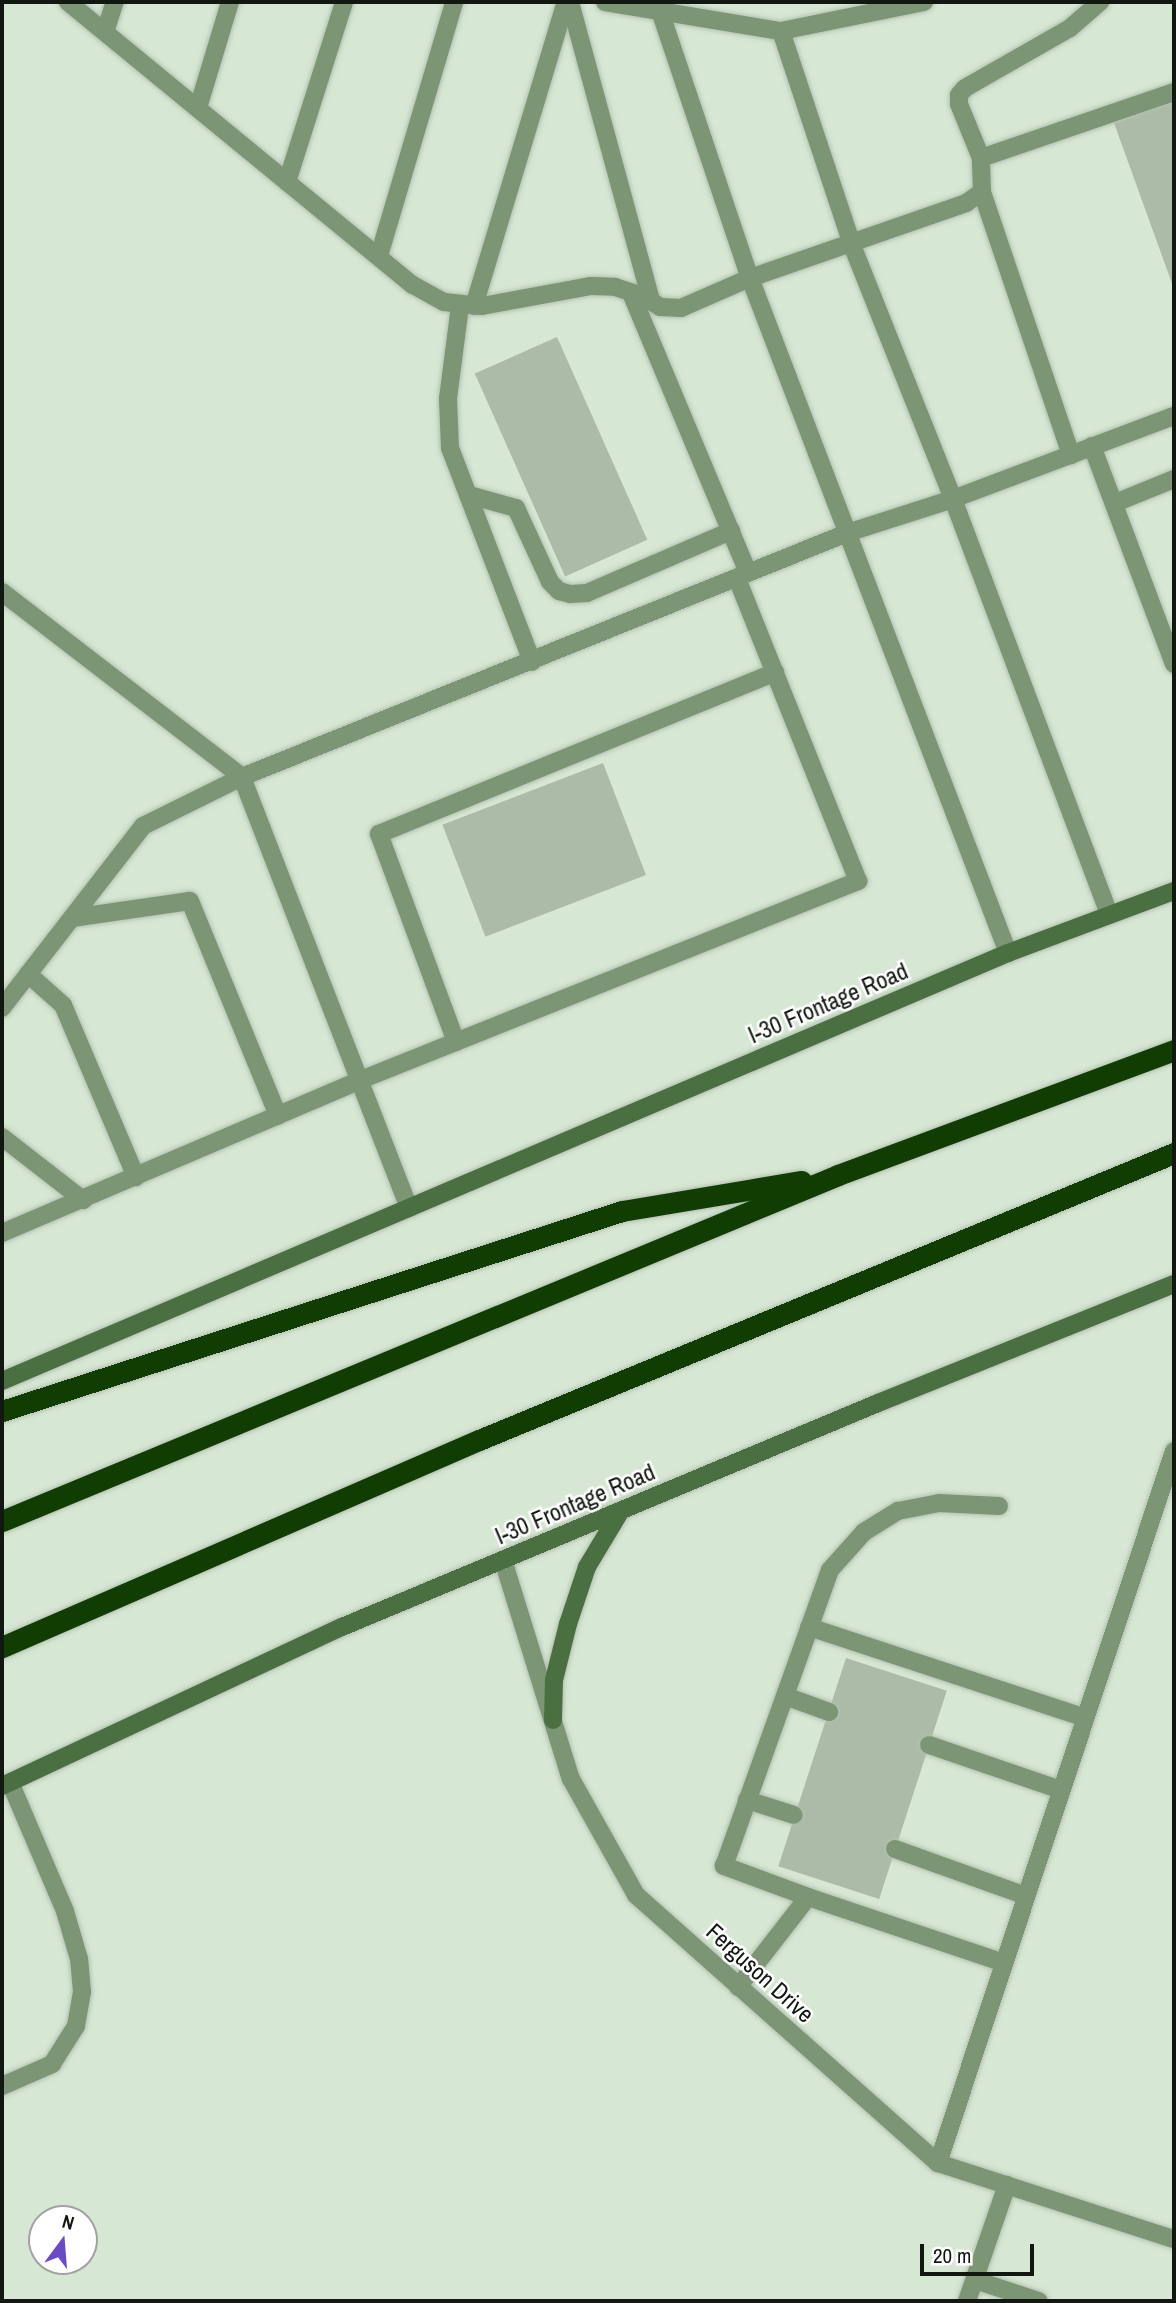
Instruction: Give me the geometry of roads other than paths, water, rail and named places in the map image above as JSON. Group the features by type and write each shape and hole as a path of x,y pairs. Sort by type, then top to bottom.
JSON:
{"highway":[{"path":"2,1521 838,1175 1174,1049"},
{"path":"2,1647 479,1440 1174,1153"},
{"path":"2,1411 622,1211 838,1175"}],"main road":[{"name":"I-30 Frontage Road","path":"2,1381 1008,953 1174,891"},
{"name":"I-30 Frontage Road","path":"6,1784 342,1627 1174,1284"},
{"path":"553,1720 554,1680 576,1601 587,1567 620,1511"}],"street":[{"path":"68,2 426,293 467,306 591,286 615,287 660,307 681,308 750,278 966,203 982,192"},
{"path":"105,32 115,2"},
{"path":"198,108 230,2"},
{"path":"287,182 344,2"},
{"path":"379,256 454,2"},
{"path":"568,2 650,301"},
{"path":"532,662 450,448 448,399 467,306 568,2"},
{"path":"605,2 781,31 924,2"},
{"path":"1071,454 982,192 981,158 959,104 959,95 965,88 1070,28 1100,2"},
{"path":"660,11 750,278 1008,953"},
{"path":"781,31 852,244 953,499 1109,915"},
{"path":"981,158 1174,92"},
{"path":"2,1233 358,1081 858,881 775,672 731,531 631,293"},
{"path":"2,1008 143,826 242,778 846,533 953,499 1174,416"},
{"path":"1092,446 1174,664"},
{"path":"1115,503 1174,479"},
{"path":"469,495 516,508 550,582 559,591 570,594 587,593 731,531"},
{"path":"2,592 242,778 409,1208"},
{"path":"456,1042 379,834 775,672"},
{"path":"72,918 190,901 278,1116"},
{"path":"29,974 63,1005 136,1177"},
{"path":"2,1137 83,1200"},
{"path":"938,2163 1174,1451"},
{"path":"999,1506 939,1503 898,1511 864,1532 830,1570 724,1866 1004,1963"},
{"name":"Ferguson Drive","path":"503,1560 571,1779 636,1895 938,2163 1174,2239"},
{"path":"809,1627 1085,1718"},
{"path":"785,1696 829,1712"},
{"path":"929,1745 1061,1790"},
{"path":"2,2087 52,2064 76,2025 82,1992 79,1959 65,1911 6,1784"},
{"path":"747,1800 794,1815"},
{"path":"895,1849 1026,1896"},
{"path":"738,1987 808,1897"},
{"path":"967,2301 1007,2185"},
{"path":"975,2280 1039,2301"}]}
